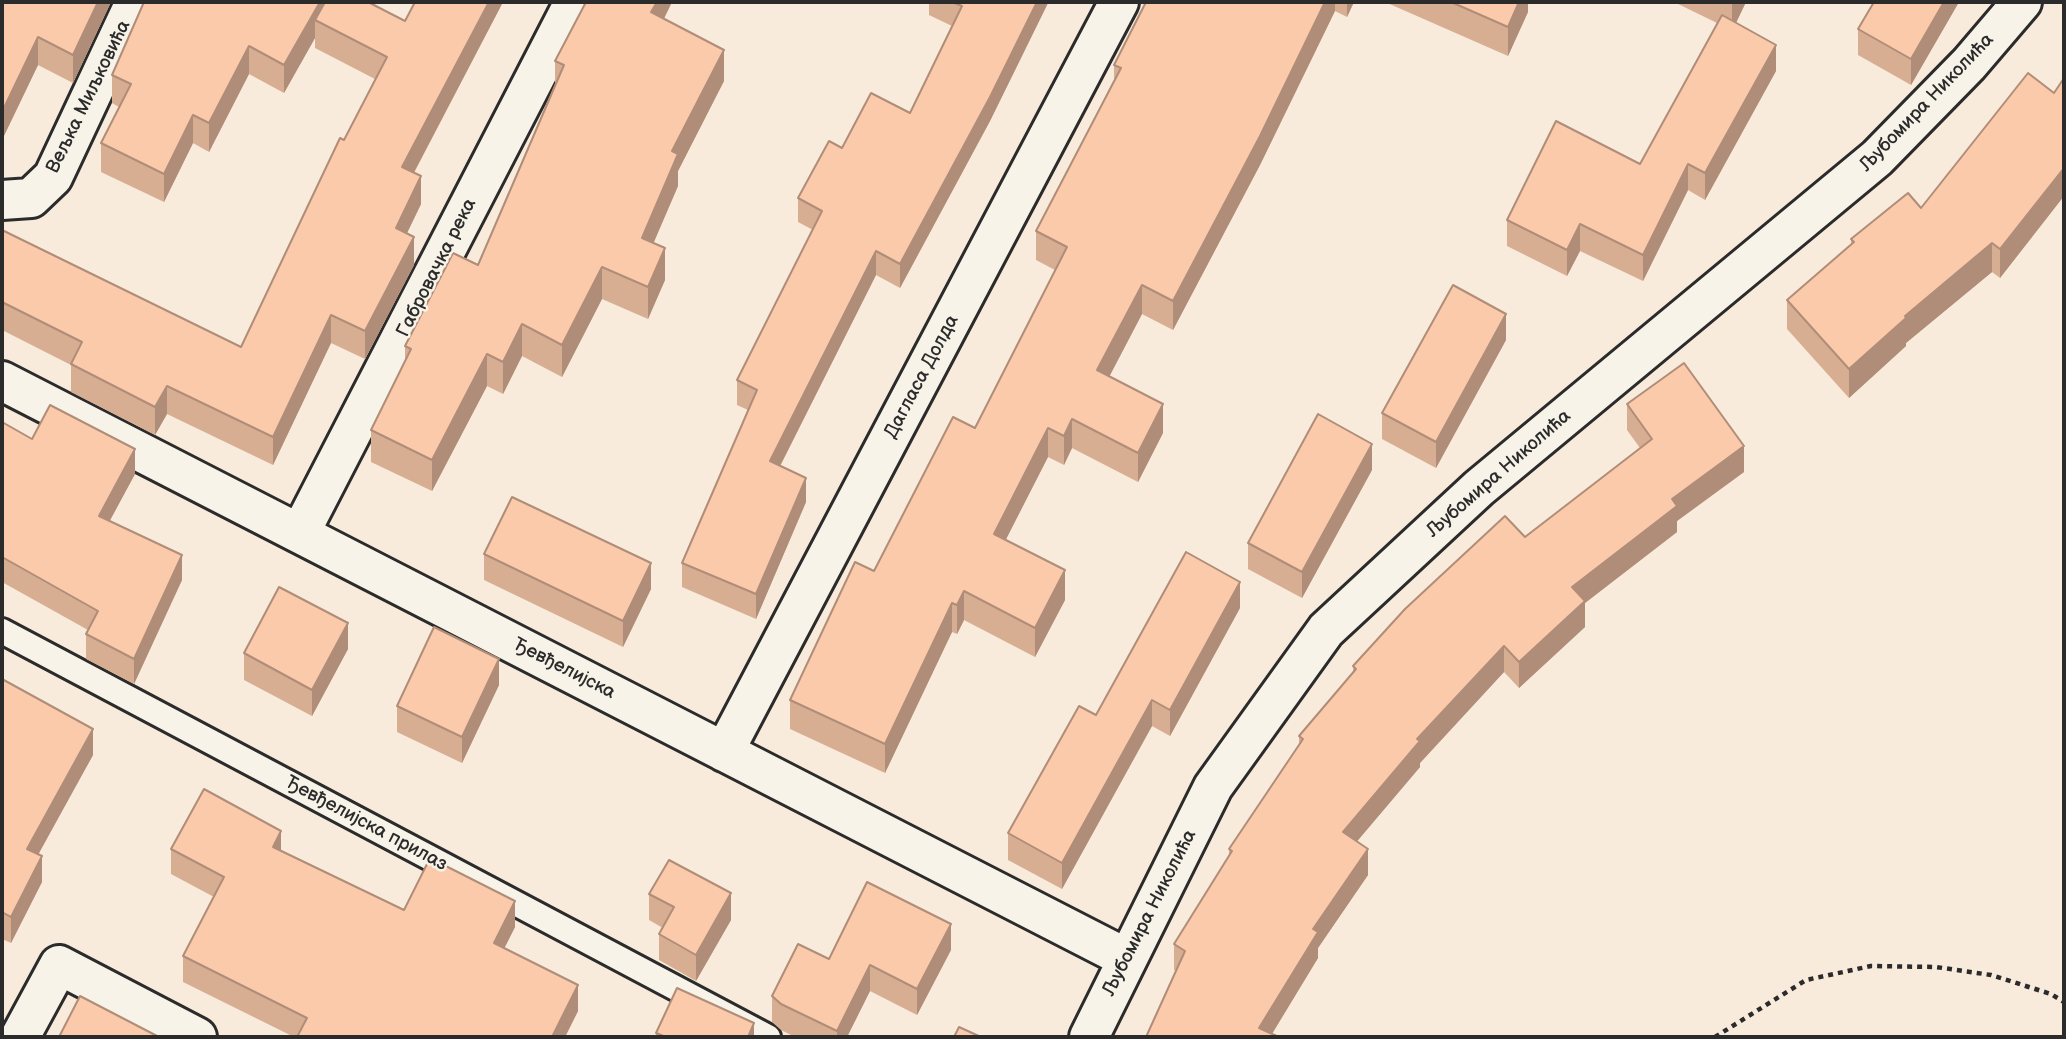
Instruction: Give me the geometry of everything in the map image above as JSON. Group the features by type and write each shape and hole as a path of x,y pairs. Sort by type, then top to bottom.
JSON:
{"street":[{"name":"Вељка Миљковића","path":"2,200 32,198 53,177 135,2"},
{"name":"Габровачка река","path":"299,533 575,2"},
{"name":"Дагласа Долда","path":"724,752 1119,2"},
{"name":"Љубомира Николића","path":"1089,1037 1213,786 1326,630 1479,488 1877,158 1969,64 2022,2"},
{"name":"Ђевђелијска","path":"2,381 1126,958"},
{"path":"20,1037 60,965 197,1037"}],"lane":[{"name":"Ђевђелијска прилаз","path":"2,631 768,1037"}],"path":[{"path":"1715,1037 1806,981 1871,966 1936,967 1992,975 2051,994 2064,1002"}],"building":[{"path":"2,2 98,2 73,55 38,37 2,112"},
{"path":"144,2 320,2 284,65 249,46 209,123 193,115 164,174 101,143 131,84 112,75"},
{"path":"325,2 368,2 405,21 415,2 489,2 402,167 421,176 396,228 414,237 365,331 331,315 273,437 167,386 155,407 71,364 82,342 2,302 2,230 241,347 340,138 344,140 387,57 315,20"},
{"path":"586,2 657,2 651,12 724,50 672,151 678,154 642,238 665,248 648,287 602,267 562,345 522,324 503,362 487,354 432,460 371,430 411,349 405,346 453,253 478,265 564,65 555,61"},
{"path":"952,2 1037,2 990,97 900,264 876,251 770,461 806,478 756,594 682,563 757,390 737,380 822,211 798,198 829,141 842,148 871,93 910,113 962,6"},
{"path":"1146,2 1325,2 1260,136 1173,301 1142,285 1097,370 1163,404 1138,453 1072,419 1064,436 1048,428 994,534 1065,570 1035,628 964,591 957,605 952,603 885,744 790,700 855,562 874,571 953,417 975,428 1067,247 1036,231 1121,68 1114,65"},
{"path":"1451,2 1519,2 1508,27"},
{"path":"1874,2 1944,2 1911,59 1858,29"},
{"path":"1722,15 1776,45 1705,173 1688,164 1643,255 1580,224 1567,250 1507,220 1556,121 1640,164"},
{"path":"2028,73 2054,93 2064,78 2064,168 2000,249 1992,243 1905,316 1906,318 1849,369 1787,300 1854,242 1851,239 1908,193 1921,208"},
{"path":"1453,285 1506,314 1436,442 1382,413"},
{"path":"1684,363 1744,446 1672,499 1677,506 1572,587 1585,601 1519,662 1504,646 1417,739 1420,741 1343,832 1368,849 1313,929 1318,932 1259,1028 1279,1037 1146,1037 1185,951 1174,944 1232,851 1229,849 1303,739 1299,736 1356,669 1353,666 1405,609 1505,516 1525,537 1652,439 1627,404"},
{"path":"50,405 135,449 99,516 182,555 134,659 86,634 98,611 2,557 2,422 32,439"},
{"path":"1318,414 1372,444 1302,572 1248,543"},
{"path":"512,497 651,563 623,621 484,554"},
{"path":"1186,552 1240,582 1170,710 1152,700 1062,863 1008,833 1079,706 1096,715"},
{"path":"279,587 348,623 312,690 244,653"},
{"path":"434,627 499,659 462,737 397,706"},
{"path":"2,679 93,729 27,849 42,856 11,917 2,912"},
{"path":"204,789 281,831 273,847 404,910 430,858 515,901 494,943 578,985 552,1037 297,1037 307,1018 183,956 224,877 171,849"},
{"path":"669,860 731,893 696,955 659,934 674,907 649,894"},
{"path":"867,882 951,924 917,989 870,965 837,1031 781,1004 772,996 798,944 829,959"},
{"path":"677,988 754,1023 748,1037 666,1037 656,1033"},
{"path":"80,996 159,1037 59,1037"},
{"path":"959,1027 981,1037 954,1037"}]}
